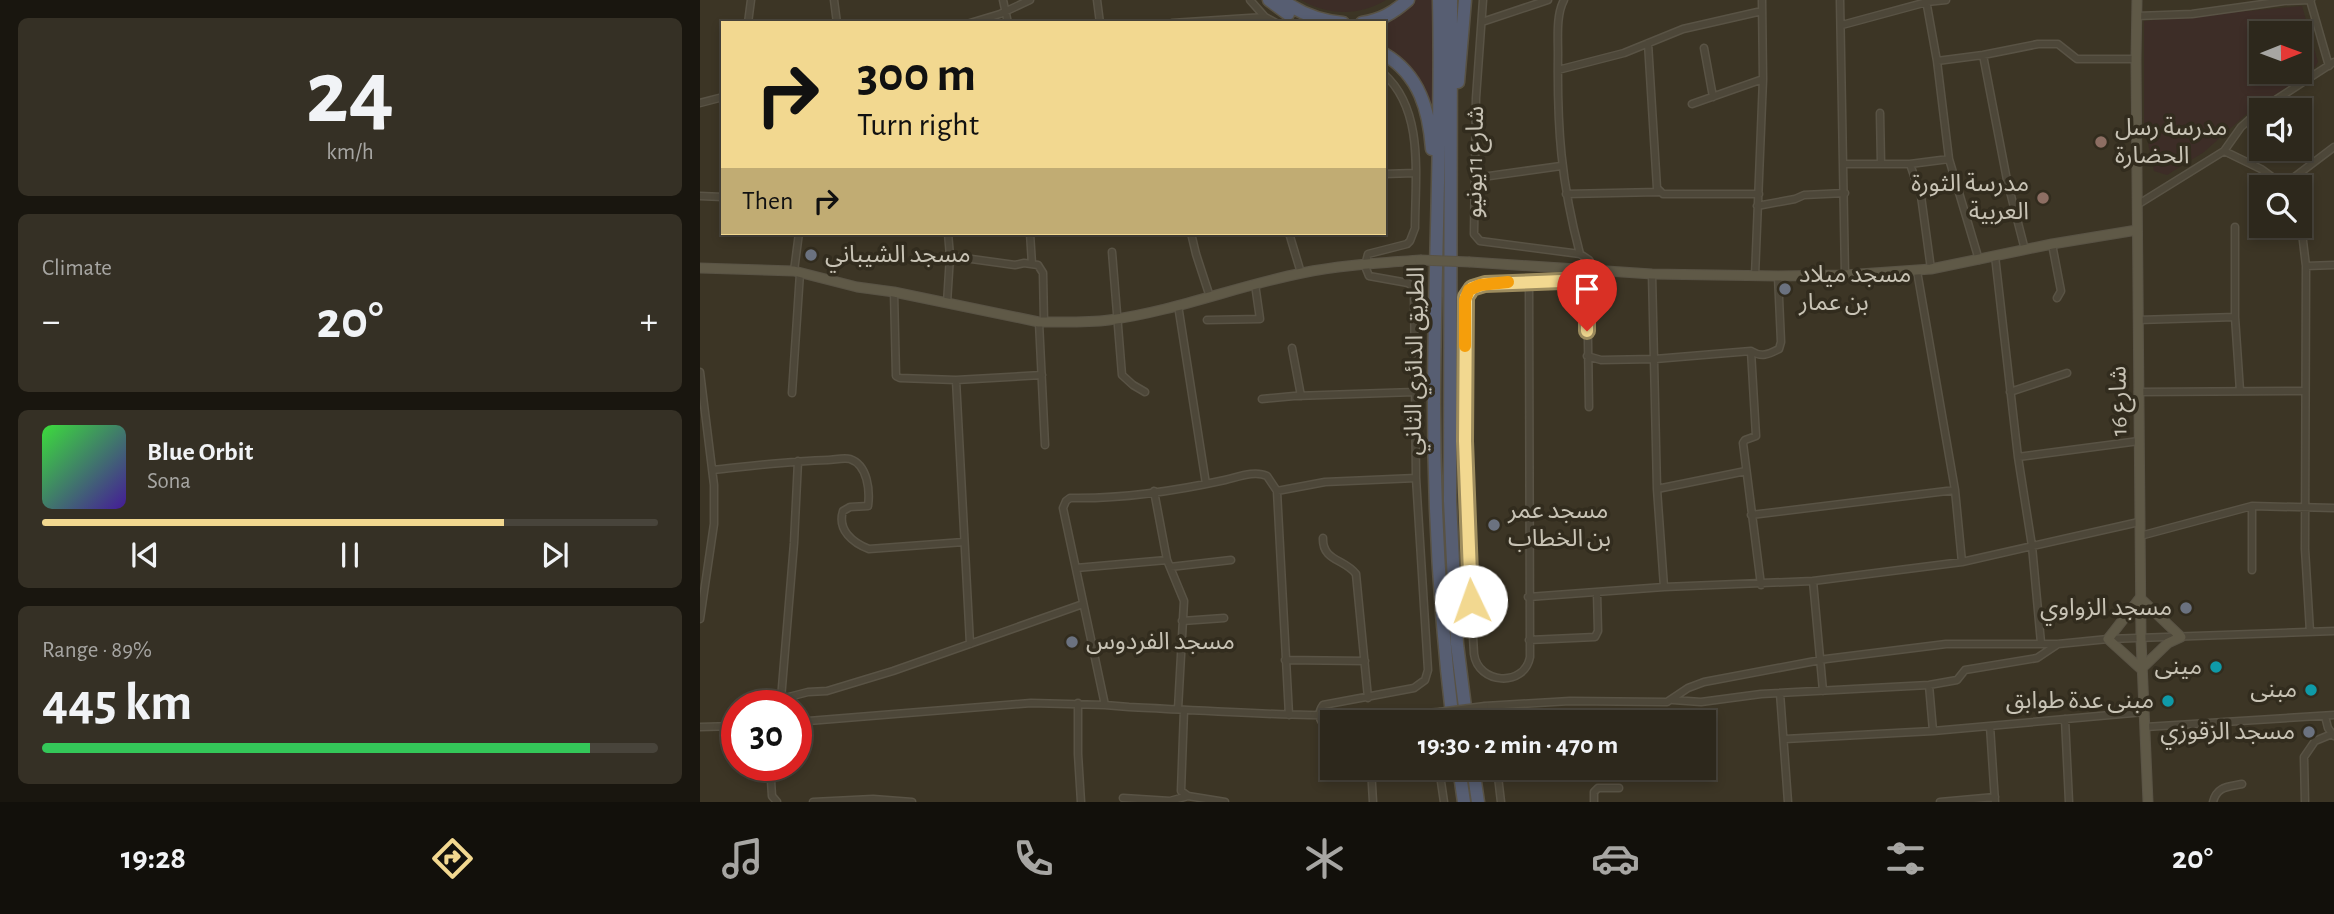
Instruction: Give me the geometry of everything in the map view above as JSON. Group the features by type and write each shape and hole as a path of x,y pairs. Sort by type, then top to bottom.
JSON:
{"highway":[{"path":"1269,0 1300,21"},
{"path":"1282,0 1305,15 1330,21"},
{"path":"1375,21 1392,14 1408,0"},
{"name":"الطريق الدائري الثاني","path":"1439,0 1434,403 1436,520 1452,710"},
{"name":"الطريق الدائري الثاني","path":"1451,0 1450,524 1457,644 1465,710"},
{"path":"1450,194 1465,0"},
{"path":"1386,56 1418,86 1425,104 1430,129 1438,248"},
{"path":"1461,780 1464,802"},
{"path":"1475,780 1478,802"}],"street":[{"path":"748,21 751,0"},
{"path":"834,0 836,21"},
{"path":"1003,0 1008,21"},
{"path":"976,21 1030,0"},
{"path":"1097,0 1100,21"},
{"path":"1250,0 1265,17 1272,21"},
{"name":"شارع 11يونيو","path":"1483,0 1476,98 1474,234 1480,241 1580,254"},
{"path":"1482,22 1548,0"},
{"path":"1564,0 1559,29 1557,117 1566,194 1580,254 1589,260 1589,407"},
{"path":"1755,276 1763,79 1762,0"},
{"path":"1840,0 1845,275"},
{"path":"1842,25 1927,1 1946,0"},
{"name":"شارع 16","path":"2137,0 2140,598 2148,802"},
{"path":"2211,0 2211,11"},
{"path":"2137,16 2310,0 2331,64 2260,110 2241,127 2224,151 2137,205"},
{"path":"1927,1 1949,159 1979,260"},
{"path":"1558,70 1624,53 1683,29 1762,10"},
{"path":"1203,21 1265,17"},
{"path":"1648,43 1659,192"},
{"path":"1937,61 2038,44 2058,44 2077,59 2136,59"},
{"path":"1704,48 1713,97"},
{"path":"1983,55 2007,180 2025,250"},
{"path":"1321,710 1325,704 1418,687 1428,673 1416,478 1414,288 1408,283 1369,276 1365,266 1367,254 1410,241 1415,228 1414,142 1409,111 1400,90 1386,76"},
{"path":"1692,104 1763,79"},
{"path":"700,103 721,98"},
{"path":"1880,113 1881,164"},
{"path":"2299,175 2334,147"},
{"path":"2224,151 2269,175"},
{"path":"1845,164 1910,164 1949,159"},
{"path":"1910,164 1921,196 1931,270"},
{"path":"1475,178 1561,166"},
{"path":"1386,174 1415,173"},
{"path":"1757,206 1804,195 1844,193"},
{"path":"1566,194 1759,194"},
{"path":"700,196 721,197"},
{"path":"2235,227 2235,317 2240,391"},
{"path":"700,268 797,272 857,288 894,292 1041,322 1118,318 1301,273 1420,260 1590,273 1845,275 1931,270 2052,244 2137,230"},
{"path":"792,393 799,235"},
{"path":"947,303 950,256 948,235"},
{"path":"1030,235 1032,264"},
{"path":"1191,235 1210,297"},
{"path":"1290,235 1301,273"},
{"path":"2303,238 2306,266 2304,508 2310,632"},
{"path":"2052,244 2061,291 2057,298"},
{"path":"1112,252 1122,375 1146,392"},
{"path":"950,256 1015,265 1038,265 1043,273 1041,322 1045,445"},
{"path":"1995,256 2042,643"},
{"path":"2306,266 2334,265"},
{"path":"1916,271 1955,490 1962,562"},
{"path":"1528,281 1529,662 1520,675 1512,678 1491,677 1477,665 1468,562 1466,297 1469,290 1476,286 1590,273"},
{"path":"1652,274 1657,489 1664,587"},
{"path":"1587,356 1601,360 1656,359 1751,351 1766,355 1779,349 1782,339 1778,276"},
{"path":"1207,320 1260,319 1255,284"},
{"path":"894,292 896,376 956,380 1042,375"},
{"path":"1178,305 1206,484"},
{"path":"2138,320 2235,317"},
{"path":"1292,348 1301,396"},
{"path":"1751,351 1756,436 1743,443 1761,585"},
{"path":"2010,392 2067,373"},
{"path":"700,374 706,434 713,470 714,524 700,619"},
{"path":"956,380 970,644"},
{"path":"2138,392 2305,391"},
{"path":"1262,399 1415,392"},
{"path":"2018,457 2139,441"},
{"path":"713,470 798,461 850,459 861,467 866,477 868,506 843,511 841,524 850,537 869,549 964,542"},
{"path":"781,690 798,461"},
{"path":"1657,489 1746,471"},
{"path":"1105,705 1063,508 1066,501 1070,498 1111,499 1258,473 1267,476 1277,491 1289,715"},
{"path":"1277,491 1325,482 1416,478"},
{"path":"1751,515 1955,490"},
{"path":"1154,491 1169,564 1184,601 1180,788 1188,796"},
{"path":"2252,506 2252,570"},
{"path":"2140,536 2252,506 2334,508"},
{"path":"1528,597 1664,587 1812,582 1962,562 2139,522"},
{"path":"1323,538 1328,554 1337,562 1353,569 1356,574 1368,698"},
{"path":"700,557 709,557"},
{"path":"1076,568 1231,560"},
{"path":"1812,582 1823,691"},
{"path":"1529,640 1595,637 1598,631 1597,593"},
{"path":"2108,639 2140,598 2182,637"},
{"path":"812,692 827,691 1083,604"},
{"path":"1182,621 1224,618"},
{"path":"1673,700 1696,684 1819,660 1946,644 2058,644 2108,639 2334,631"},
{"path":"2108,639 2141,669 2168,643 2182,637"},
{"path":"2016,644 2016,662"},
{"path":"1454,710 1542,702 1701,702 1780,693 1928,685 1957,680 1965,670 2037,658 2058,644"},
{"path":"1285,660 1366,661"},
{"path":"1928,685 1933,731"},
{"path":"1780,693 1788,802"},
{"path":"812,721 1031,703 1078,703 1320,716"},
{"path":"1078,703 1081,802"},
{"path":"1785,739 1933,731 2144,712"},
{"path":"2145,727 2334,715"},
{"path":"2305,802 2304,757 2315,741 2333,735 2325,716"},
{"path":"2065,719 2069,802"},
{"path":"700,727 721,726"},
{"path":"1940,802 1995,799 1990,726"},
{"path":"1372,780 1373,802"},
{"path":"1441,780 1444,802"},
{"path":"1498,780 1501,802"},
{"path":"771,781 772,796 777,802"},
{"path":"2213,802 2215,794 2222,788 2242,785"},
{"path":"1594,802 1596,789 1619,788"},
{"path":"1123,798 1170,801 1188,796 1225,802"},
{"path":"813,802 873,799 912,802"}],"shaded area":[{"path":"1301,0 1386,0 1365,9 1344,12 1322,9"},
{"path":"1415,0 1433,0 1433,122 1417,80 1386,51 1386,22 1400,16"},
{"path":"2302,6 2306,21 2249,21 2249,84 2291,84 2270,98 2249,98 2249,112 2204,152 2167,175 2154,171 2149,138 2144,129 2144,21"},
{"path":"2312,41 2318,62 2312,71"}],"slow traffic":[{"path":"1465,346 1465,300 1469,290 1480,285 1508,282"}],"place":[{"name":"مدرسة رسل الحضارة","path":"2101,142"},
{"name":"مدرسة الثورة العربية","path":"2043,198"},
{"name":"مسجد الشيباني","path":"811,255"},
{"name":"مسجد ميلاد بن عمار","path":"1785,289"},
{"name":"مسجد عمر بن الخطاب","path":"1494,525"},
{"name":"مسجد الزواوي","path":"2186,608"},
{"name":"مسجد الفردوس","path":"1072,642"},
{"name":"مينى","path":"2216,667"},
{"name":"مبنى","path":"2311,690"},
{"name":"مبنى عدة طوابق","path":"2168,701"},
{"name":"مسجد الزقوزي","path":"2309,732"}],"route":[{"path":"1471,601 1465,441 1465,300 1469,290 1485,284 1587,280 1587,331"}]}
